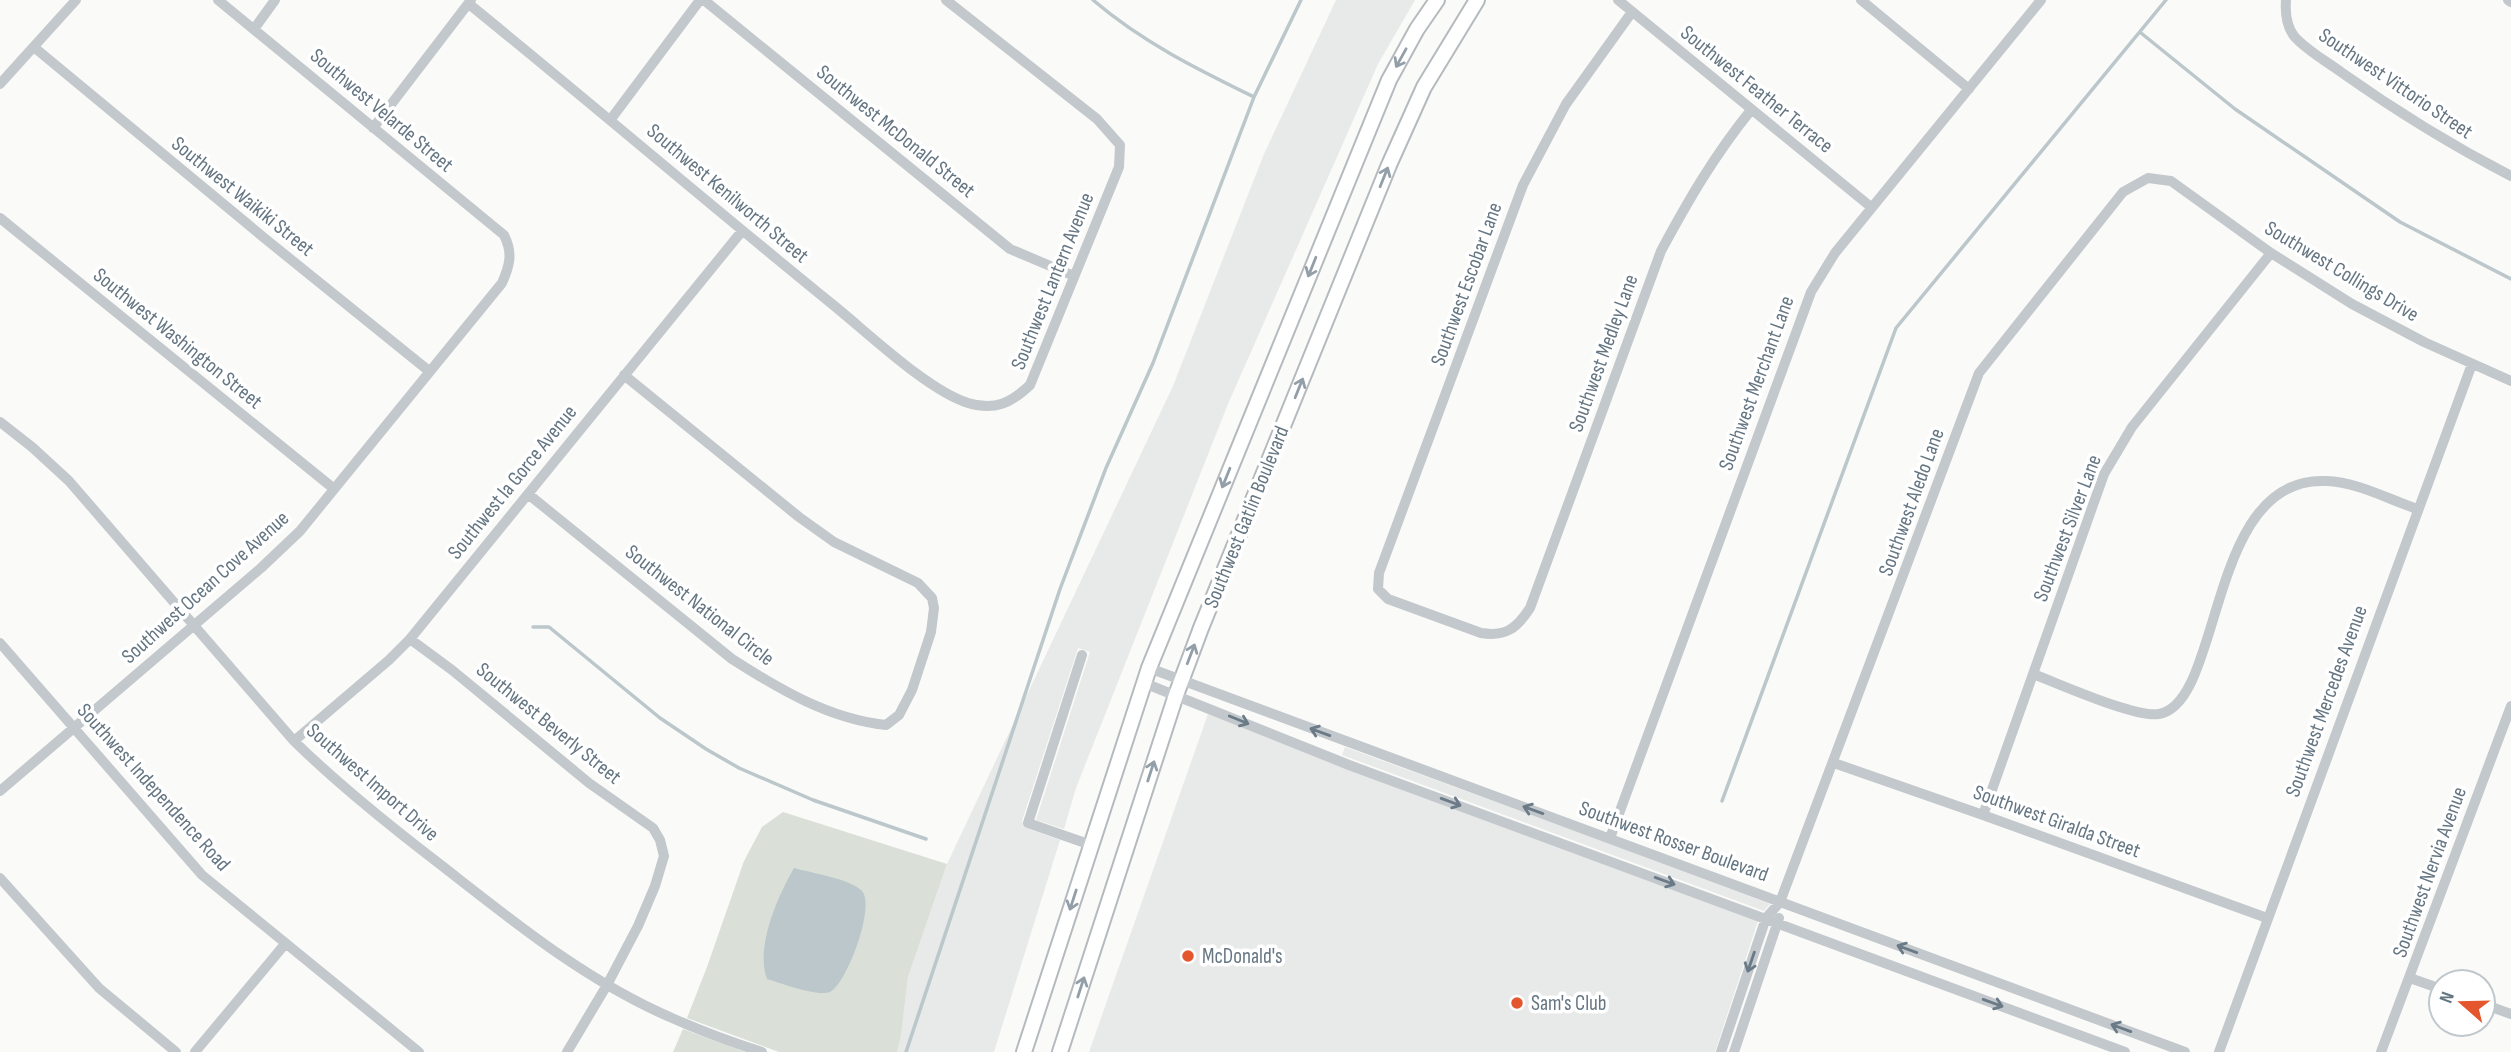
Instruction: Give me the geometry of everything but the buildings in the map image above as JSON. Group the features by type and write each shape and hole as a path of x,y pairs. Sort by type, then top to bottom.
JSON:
{"main road":[{"name":"Southwest Gatlin Boulevard","path":"1024,1052 1149,668 1389,80 1417,29 1437,0"},
{"name":"Southwest Gatlin Boulevard","path":"1060,1052 1181,680 1389,165 1424,87 1476,0"}],"street":[{"path":"0,84 76,0"},
{"name":"Southwest Velarde Street","path":"218,0 504,235 511,256"},
{"path":"254,29 275,0"},
{"path":"611,119 702,0"},
{"name":"Southwest McDonald Street","path":"702,0 1010,249 1074,276"},
{"name":"Southwest Lantern Avenue","path":"946,0 1097,119 1120,145 1119,167 1030,385 1014,400 993,407 969,403"},
{"name":"Southwest Feather Terrace","path":"1618,0 1871,207"},
{"path":"1861,0 1969,89"},
{"name":"Southwest Merchant Lane","path":"1610,838 1801,316 1821,273 1871,207 2041,0"},
{"name":"Southwest Vittorio Street","path":"2285,1 2289,28 2302,43 2397,111 2455,147 2511,176"},
{"path":"373,128 470,2"},
{"name":"Southwest Kenilworth Street","path":"470,2 742,231 915,371 947,394 969,403"},
{"name":"Southwest Escobar Lane","path":"1520,624 1507,633 1494,635 1388,599 1378,589 1379,573 1523,185 1566,104 1632,12"},
{"name":"Southwest Waikiki Street","path":"35,48 268,242 429,371"},
{"name":"Southwest Medley Lane","path":"1520,624 1530,608 1661,251 1712,161 1751,110"},
{"name":"Southwest Aledo Lane","path":"1721,1052 1766,918 1780,901 1834,763 1979,373 2123,192 2148,178 2164,178"},
{"name":"Southwest Collings Drive","path":"2164,178 2271,253 2352,304 2424,342 2511,380"},
{"name":"Southwest Washington Street","path":"0,218 333,488"},
{"name":"Southwest la Gorce Avenue","path":"294,741 410,639 742,231"},
{"name":"Southwest Silver Lane","path":"1983,814 2104,474 2132,427 2271,253"},
{"name":"Southwest Ocean Cove Avenue","path":"0,791 261,568 300,531 502,282 511,256"},
{"name":"Southwest Mercedes Avenue","path":"2219,1052 2472,364"},
{"name":"Southwest National Circle","path":"528,494 732,659 763,679 798,698 860,723 886,725 899,715 912,690 934,620 932,598 907,577 834,542 799,517 624,375"},
{"name":"Southwest Import Drive","path":"0,422 69,481 294,741 377,815 506,917 607,985 670,1018 762,1052"},
{"path":"2034,674 2139,714 2161,714 2168,711 2187,690 2239,546 2251,522 2268,502 2289,487 2323,480 2349,485 2417,509"},
{"name":"Southwest Beverly Street","path":"410,639 452,670 589,783 653,828 660,840 664,856 655,886 638,926 607,985"},
{"name":"Southwest Independence Road","path":"0,643 201,875 419,1052"},
{"path":"1082,655 1028,823 1091,845"},
{"name":"Southwest Rosser Boulevard","path":"1149,668 2185,1052"},
{"name":"Southwest Rosser Boulevard","path":"1144,683 1349,765 2125,1052"},
{"name":"Southwest Nervia Avenue","path":"2381,1052 2511,706"},
{"name":"Southwest Giralda Street","path":"1834,763 1983,814 2267,918"},
{"path":"0,878 99,988 176,1052"},
{"name":"Southwest Aledo Lane","path":"1734,1052 1779,923 1780,901"},
{"path":"195,1052 285,944"},
{"path":"2410,978 2427,984"},
{"path":"567,1052 607,985"}],"shaded area":[{"path":"1336,0 1415,0 1378,64 1228,404 1076,788 1064,829 1036,820 1090,652 1078,648 1022,821 1026,828 1060,840 994,1052 897,1052 908,977 947,864 1173,386 1264,154"},
{"path":"1208,714 1758,921 1715,1052 1089,1052"},
{"path":"1345,747 1770,904 1764,911 1342,755"},
{"path":"783,812 947,864 908,977 897,1052 779,1052 687,1018 744,861 762,827"},
{"path":"794,868 847,882 861,890 865,898 863,926 858,943 844,975 830,992 808,991 767,979 764,966 766,937 775,907"},
{"path":"683,1029 745,1052 673,1052"}],"waterway":[{"path":"1093,0 1150,42 1254,97"},
{"path":"906,1052 1060,589 1106,468 1153,363 1254,97 1301,0"},
{"path":"1722,801 1896,328 2166,0"},
{"path":"2141,33 2235,109 2400,222 2511,279"},
{"path":"533,627 549,627 660,718 739,768 813,800 926,839"}],"place":[{"name":"McDonald's","path":"1188,956"},
{"name":"Sam's Club","path":"1517,1003"}]}
